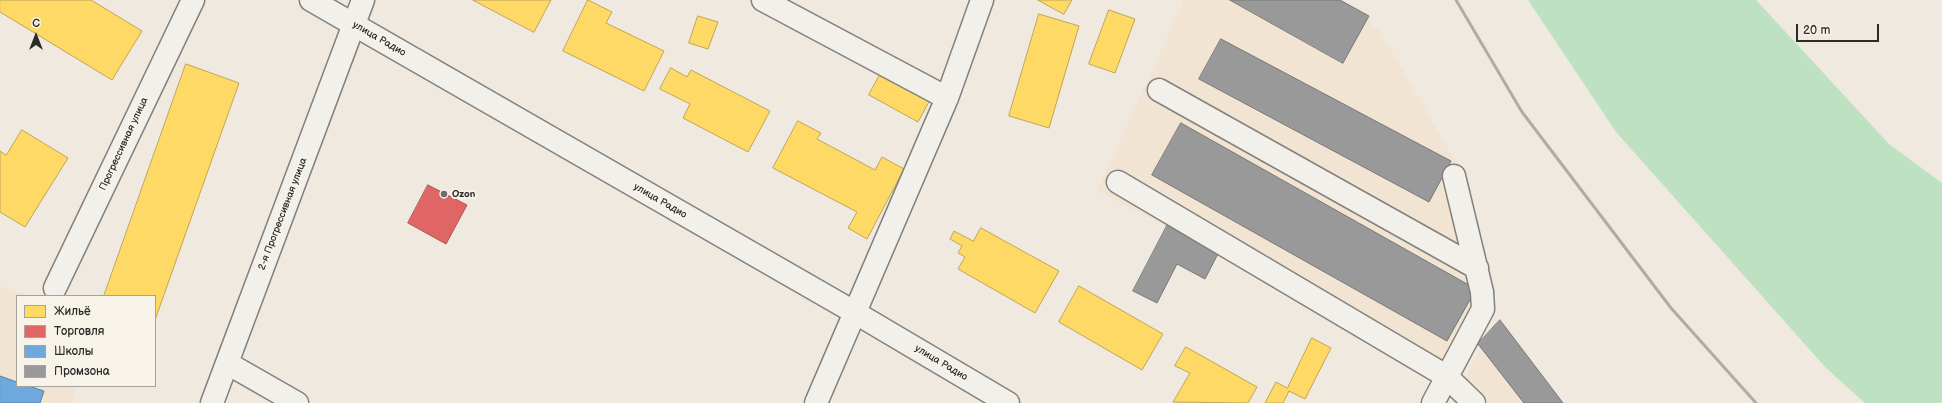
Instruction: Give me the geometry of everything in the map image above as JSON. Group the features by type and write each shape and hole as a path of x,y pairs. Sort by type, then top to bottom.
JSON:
{"street":[{"name":"Прогрессивная улица","path":"55,288 193,0"},
{"name":"улица Радио","path":"311,0 854,312 1008,403"},
{"name":"2-я Прогрессивная улица","path":"212,403 363,0"},
{"path":"763,0 947,98"},
{"path":"816,403 947,98 982,0"},
{"path":"1159,90 1477,268"},
{"path":"1433,403 1446,376 1483,309 1482,292 1477,268 1454,176"},
{"path":"1118,182 1446,376 1474,403"},
{"path":"227,363 296,403"}],"shaded area":[{"path":"1184,0 1343,0 1381,32 1470,187 1486,276 1486,300 1443,368 1097,191"},
{"path":"0,286 27,295 16,295 16,387 77,387 72,403 0,403"},
{"path":"1494,323 1560,403 1452,403"}],"green space":[{"path":"1528,0 1756,0 1889,144 1942,183 1942,403 1865,403 1826,368 1616,132"}],"building: Жильё":[{"path":"0,0 91,0 142,31 112,80 0,12"},
{"path":"473,0 551,0 534,32"},
{"path":"588,0 612,12 606,23 664,51 644,91 563,51"},
{"path":"1038,0 1072,0 1064,14"},
{"path":"1109,10 1135,19 1115,73 1089,64"},
{"path":"1039,14 1079,26 1049,128 1009,116"},
{"path":"698,16 718,22 708,49 689,43"},
{"path":"186,64 239,83 156,317 156,295 104,295"},
{"path":"671,68 687,77 691,70 770,111 748,152 683,118 690,104 660,89"},
{"path":"882,71 931,98 918,122 869,95"},
{"path":"798,121 821,133 817,139 875,170 882,157 904,169 867,239 848,228 857,212 773,168"},
{"path":"22,130 68,158 25,227 0,212 0,151 6,155"},
{"path":"981,228 1059,271 1035,313 958,269 965,257 958,253 962,246 950,239 954,231 973,241"},
{"path":"1079,286 1163,334 1142,370 1059,322"},
{"path":"1312,338 1331,348 1305,399 1289,391 1283,403 1265,403 1276,382 1287,388"},
{"path":"1186,347 1257,387 1248,403 1173,402 1190,373 1175,366"}],"building: Торговля":[{"path":"428,185 467,205 446,244 408,223"}],"building: Школы":[{"path":"0,376 16,382 16,387 32,387 44,391 40,403 0,403"}],"building: Промзона":[{"path":"1230,0 1340,0 1369,16 1343,63"},
{"path":"1221,39 1451,161 1429,202 1199,79"},
{"path":"1181,123 1476,289 1447,341 1152,175"},
{"path":"1169,222 1221,248 1205,279 1177,264 1157,303 1133,291"},
{"path":"1500,320 1563,403 1524,403 1478,344"}],"railway":[{"path":"1456,0 1522,112 1671,308 1756,403"}],"place":[{"name":"Ozon","path":"444,194"}]}
